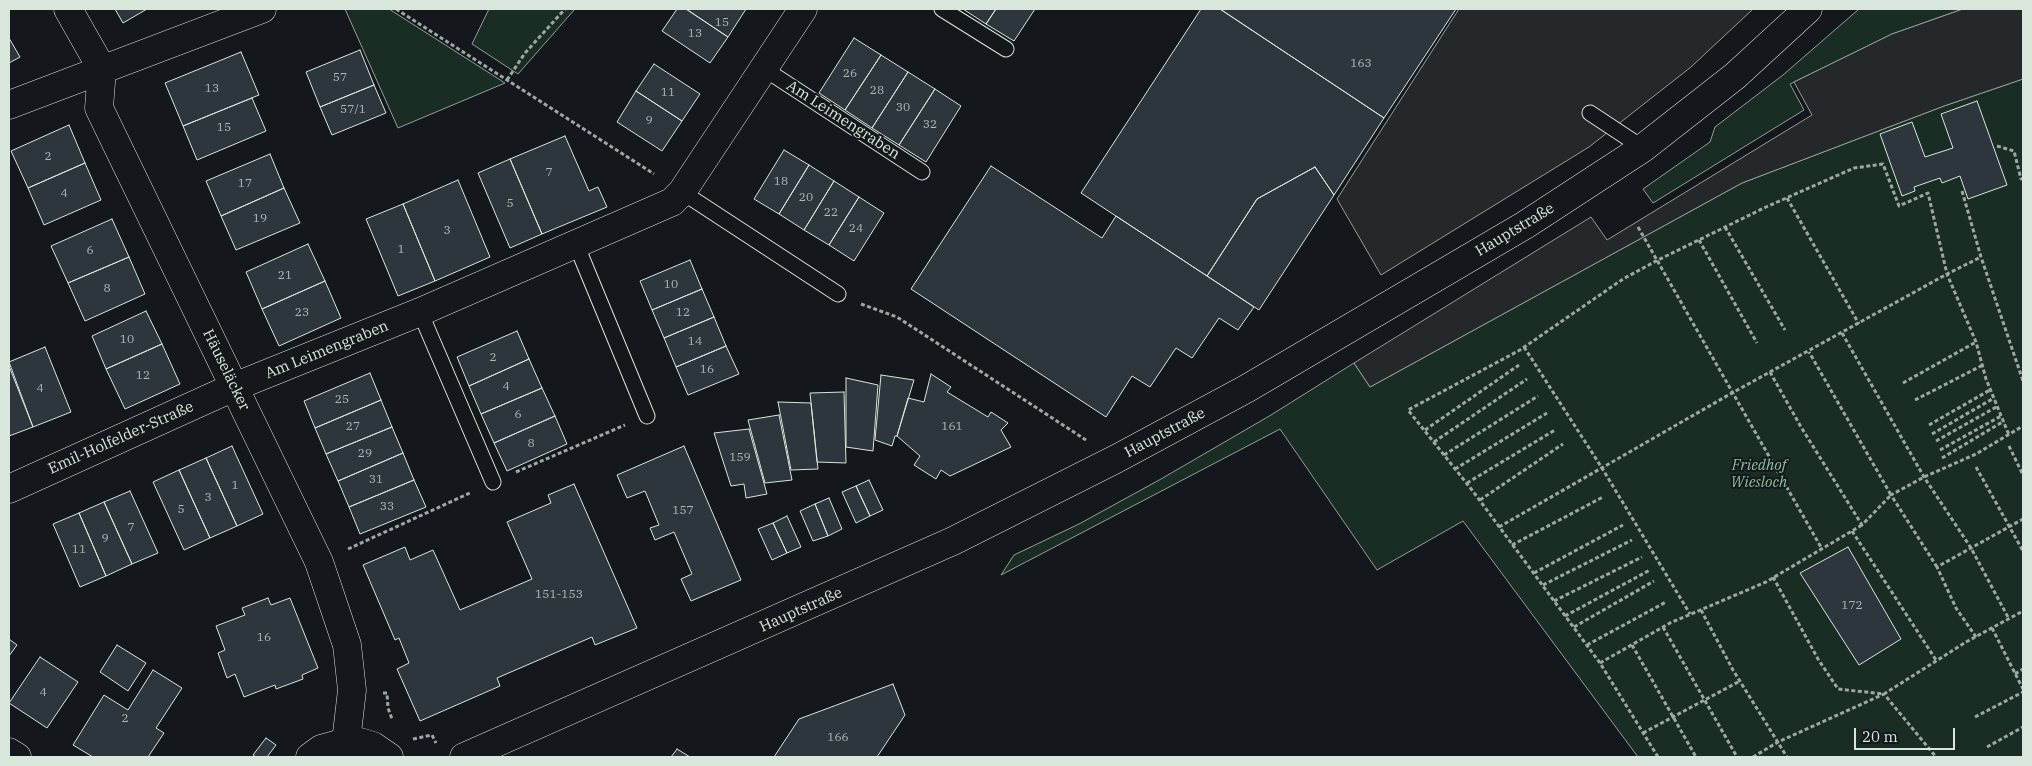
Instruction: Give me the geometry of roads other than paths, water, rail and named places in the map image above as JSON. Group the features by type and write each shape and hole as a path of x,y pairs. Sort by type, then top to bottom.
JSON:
{"street":[{"path":"68,9 102,69"},
{"path":"9,105 262,9"},
{"name":"Am Leimengraben","path":"234,387 420,312 672,202 682,192 802,9"},
{"name":"Hauptstraße","path":"464,757 953,542 1116,459 1246,389 1500,240 1643,148 1735,76 1808,9"},
{"name":"Häuseläcker","path":"102,69 100,108 319,562 347,645 352,690 346,742"},
{"name":"Emil-Holfelder-Straße","path":"9,489 234,387"},
{"path":"310,757 321,749 346,742 360,742 373,746 390,757"},
{"path":"9,752 17,757"}],"lane":[{"path":"942,9 1006,50"},
{"name":"Am Leimengraben","path":"763,68 922,172"},
{"path":"1590,113 1643,148"},
{"path":"682,192 838,294"},
{"path":"576,244 647,416"},
{"path":"420,312 493,482"}],"park label":[{"name":"Friedhof Wiesloch","path":"1759,474"}]}
